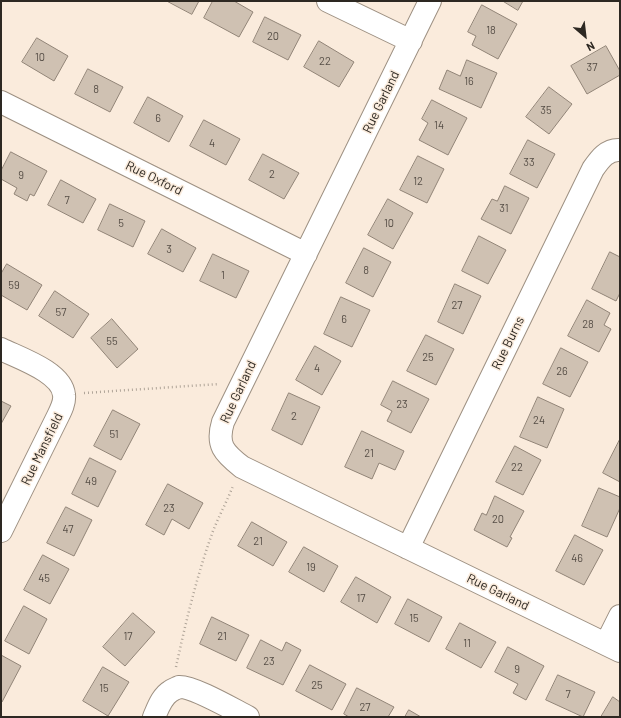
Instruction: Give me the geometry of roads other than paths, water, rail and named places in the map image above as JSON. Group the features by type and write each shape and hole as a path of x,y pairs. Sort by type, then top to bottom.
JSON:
{"street":[{"path":"328,1 411,42"},
{"name":"Rue Garland","path":"430,1 223,422 220,433 221,446 230,457 242,467 613,648"},
{"name":"Rue Oxford","path":"1,102 306,254"},
{"name":"Rue Burns","path":"408,548 593,170 601,157 613,150 620,150"},
{"name":"Rue Mansfield","path":"1,349 52,375 60,383 64,395 58,416 1,531"},
{"path":"613,648 620,616"},
{"path":"154,717 164,698 170,691 179,687 189,689 248,717"}]}
